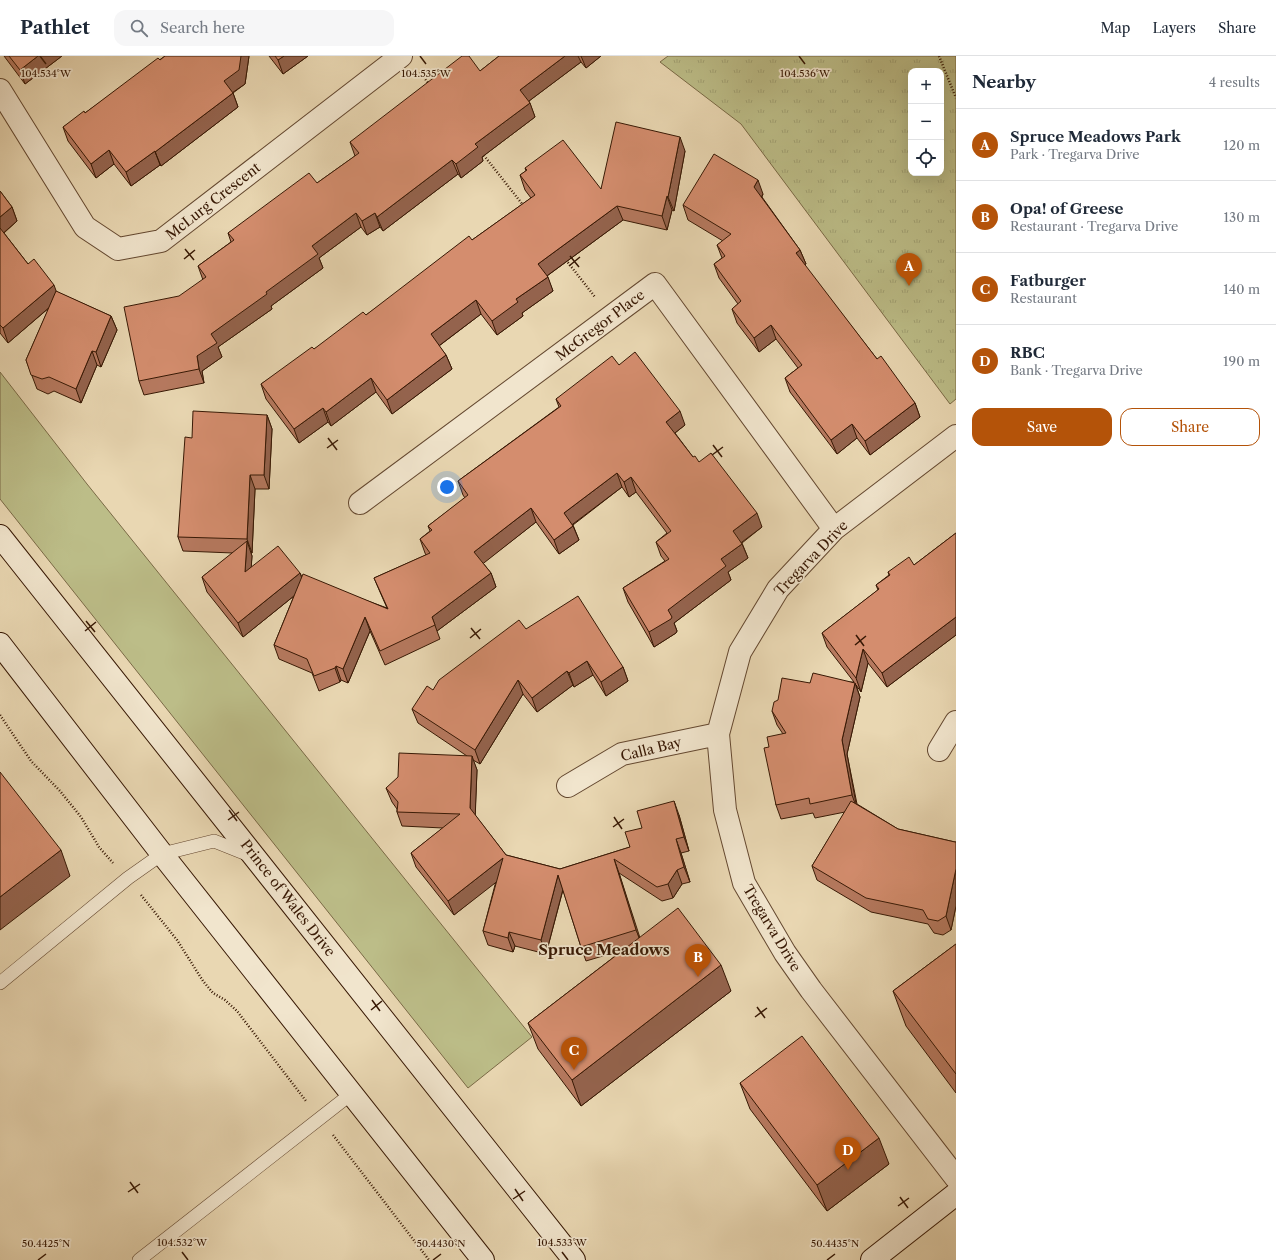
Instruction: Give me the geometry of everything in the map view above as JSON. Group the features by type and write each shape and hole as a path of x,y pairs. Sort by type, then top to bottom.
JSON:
{"street":[{"name":"McLurg Crescent","path":"0,90 85,227 118,249 161,241 409,62"},
{"name":"McGregor Place","path":"360,504 655,284 834,529"},
{"name":"Tregarva Drive","path":"956,436 834,529 778,589 740,652 718,734 725,810 744,884 785,953 811,990 956,1178"},
{"name":"Prince of Wales Drive","path":"0,536 574,1260"},
{"path":"0,644 162,854 482,1260"},
{"path":"939,750 956,722"},
{"name":"Calla Bay","path":"568,786 622,754 718,734"},
{"path":"872,1260 956,1194"}],"lane":[{"path":"0,983 128,878 162,854 214,841 256,858"},
{"path":"139,1260 351,1094"}],"path":[{"path":"939,56 956,98"},
{"path":"409,62 431,87"},
{"path":"480,149 523,205"},
{"path":"562,255 611,318"},
{"path":"0,715 31,761 60,791 81,817 99,847 128,878 177,940 203,982 237,1011 429,1260"}],"green space":[{"path":"668,56 956,56 956,399 950,404 741,124 660,62"},
{"path":"0,372 87,484 532,1037 468,1088 0,499"}],"building":[{"path":"9,56 38,56 20,70"},
{"path":"165,56 241,56 239,70 224,81 233,93 126,172 109,150 91,164 63,127 84,111 85,113 158,58 160,60"},
{"path":"275,56 284,56 278,60"},
{"path":"462,56 469,56 480,71 499,56 565,56 520,90 530,103 475,144 478,147 456,164 452,160 377,217 375,213 362,221 356,213 312,246 318,254 266,292 267,294 211,334 217,343 197,356 199,369 139,381 124,307 179,296 206,277 198,266 234,240 228,233 309,173 317,183 359,153 350,142"},
{"path":"616,122 680,137 668,197 667,196 662,216 617,206 538,264 548,277 516,299 518,302 492,321 476,300 431,334 446,355 387,400 371,378 326,412 323,408 294,429 261,384 312,347 314,349 363,312 366,315 469,236 472,240 535,195 520,175 527,170 525,168 563,140 601,189"},
{"path":"714,154 758,180 754,187 800,250 796,253 877,359 881,356 915,403 865,441 852,424 831,440 785,378 802,365 771,325 754,338 732,309 741,301 714,264 725,256 717,245 731,234 683,205"},
{"path":"0,191 12,207 0,217"},
{"path":"0,228 28,264 34,259 54,285 3,328 0,325"},
{"path":"56,291 111,316 96,352 92,351 76,389 49,377 42,379 31,375 26,360"},
{"path":"635,352 680,411 666,422 693,457 695,456 699,462 711,453 757,513 733,531 742,544 721,559 726,566 668,610 672,617 671,619 649,632 623,588 669,559 656,542 671,531 631,477 624,482 617,473 564,513 573,526 554,540 531,508 474,552 491,573 432,617 435,625 380,651 365,617 343,669 336,666 335,668 314,676 307,659 274,645 303,574 388,609 374,578 430,553 420,539 432,530 428,526 468,495 458,481 561,406 556,399 612,356 619,365"},
{"path":"193,411 267,415 264,475 250,475 247,539 178,537 185,437 192,438"},
{"path":"956,533 956,617 882,673 863,649 856,678 822,633 879,589 876,585 890,575 888,572 909,557 914,565"},
{"path":"247,541 245,572 278,546 300,573 238,623 202,577"},
{"path":"578,596 623,667 601,682 587,661 569,673 567,671 532,698 518,680 475,750 412,709 427,686 433,690 439,680 519,620 526,629"},
{"path":"813,673 855,683 842,740 852,795 810,804 809,798 776,805 764,748 769,747 767,737 786,733 772,711 774,702 778,700 782,678 810,683"},
{"path":"399,753 472,756 470,808 506,855 560,869 630,847 625,832 642,828 637,811 674,801 684,837 676,839 684,867 677,870 668,884 657,887 614,859 636,930 581,947 558,875 541,940 509,932 508,938 483,931 503,858 448,901 411,853 460,814 397,812 398,802 386,788 398,777"},
{"path":"0,772 61,850 0,897"},
{"path":"851,801 898,829 956,842 956,869 946,916 938,921 928,919 923,910 866,898 812,866"},
{"path":"678,908 721,965 572,1080 528,1023"},
{"path":"956,944 956,1074 893,991"},
{"path":"802,1036 879,1138 817,1185 740,1083"}],"place":[{"name":"Spruce Meadows Park","path":"909,286"},
{"name":"Opa! of Greese","path":"698,977"},
{"name":"Fatburger","path":"574,1070"},
{"name":"RBC","path":"848,1170"}],"district":[{"name":"Spruce Meadows","path":"604,950"}]}
